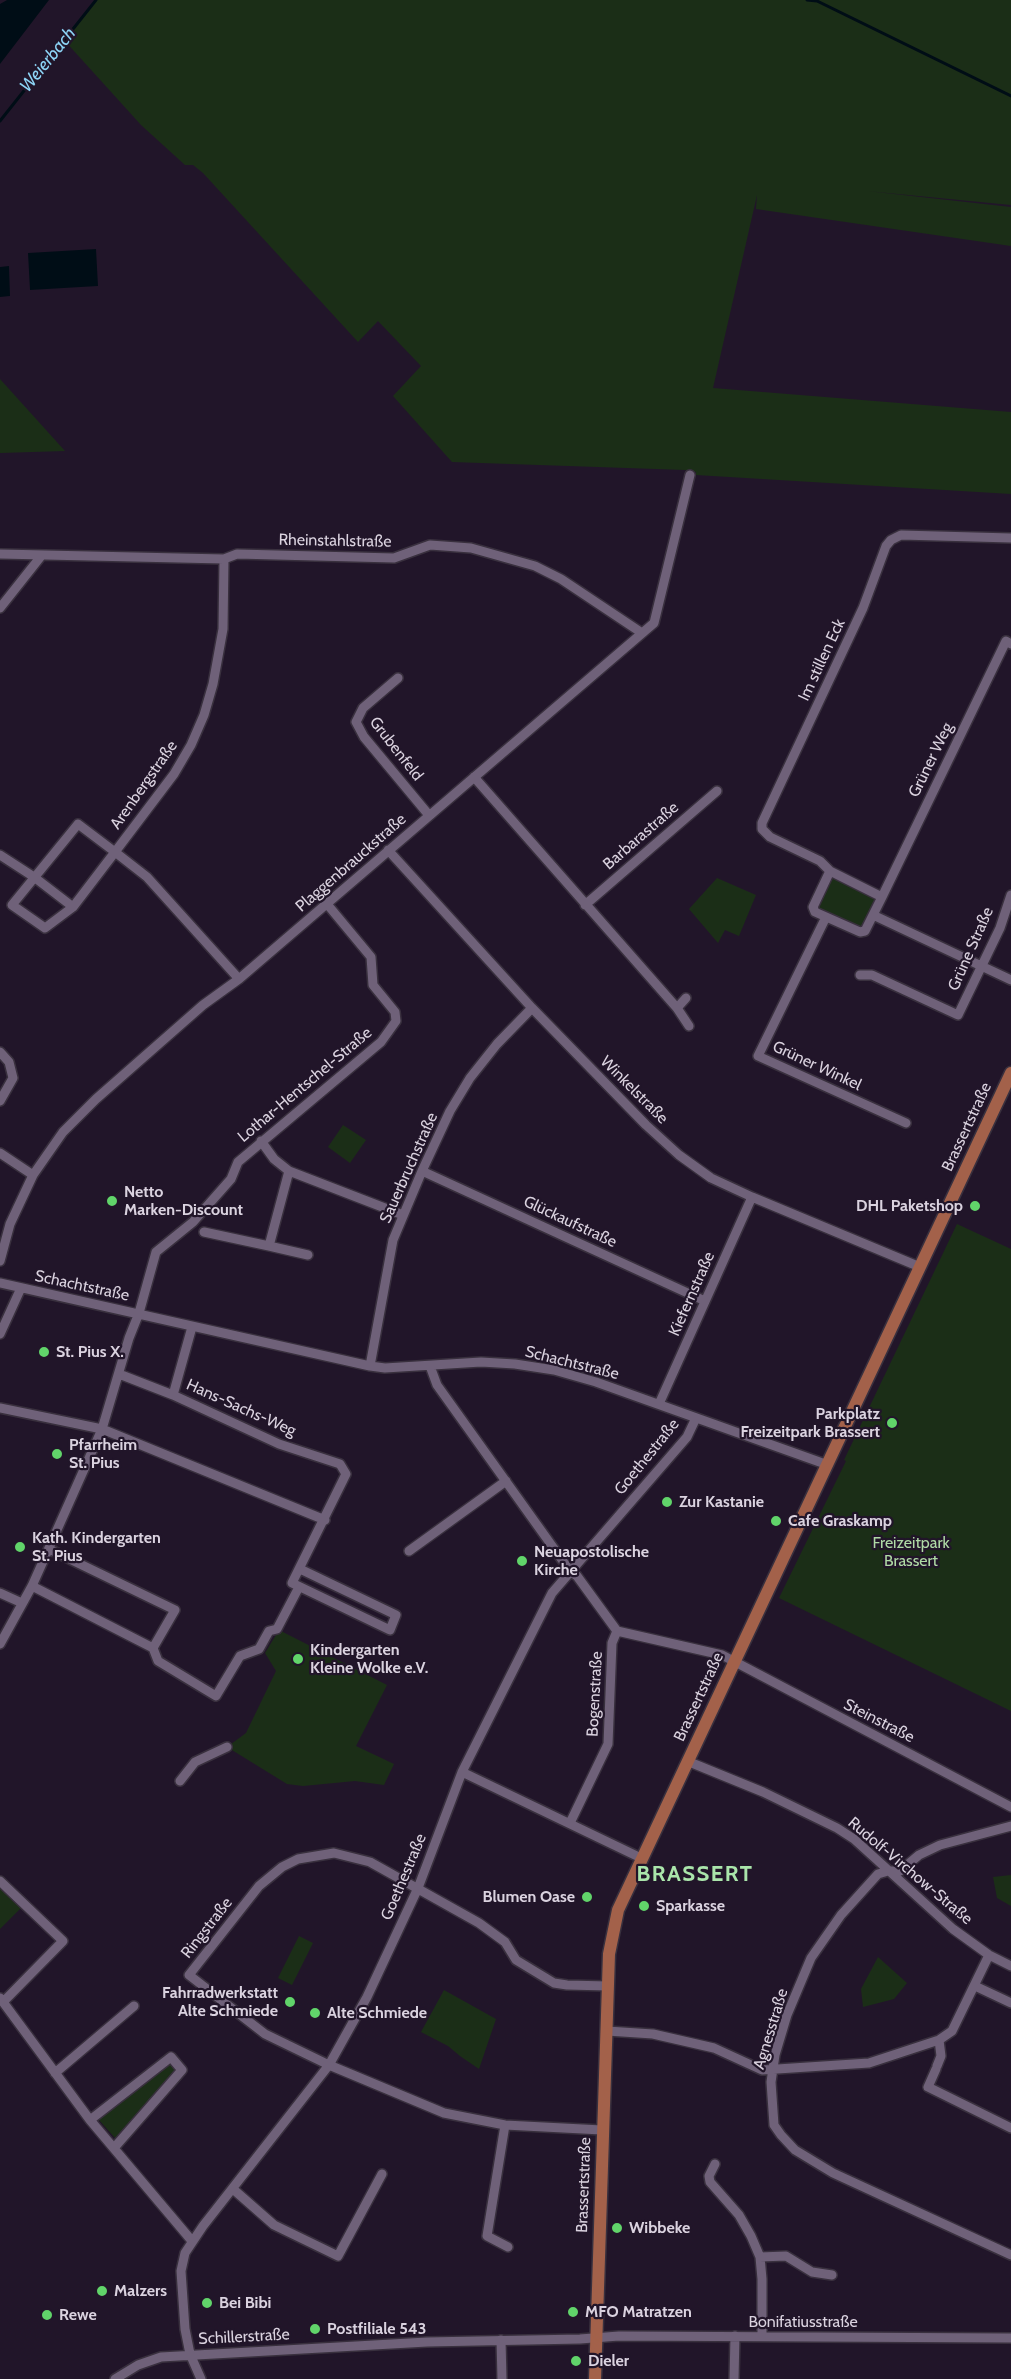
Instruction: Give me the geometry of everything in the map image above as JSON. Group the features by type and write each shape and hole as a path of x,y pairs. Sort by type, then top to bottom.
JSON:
{"main road":[{"name":"Brassertstraße","path":"595,2379 609,1954 618,1910 1011,1073"}],"street":[{"name":"Plaggenbrauckstraße","path":"0,1261 10,1224 33,1175 63,1132 96,1099 203,1005 239,979 428,814 654,622 690,475"},
{"name":"Im stillen Eck","path":"830,871 820,861 770,837 762,829 762,819 863,608 886,546 895,537 901,536 1011,538"},
{"name":"Rheinstahlstraße","path":"0,554 224,559 237,554 394,558 430,545 471,548 535,566 561,579 642,633"},
{"path":"0,608 42,555"},
{"name":"Arenbergstraße","path":"224,559 223,629 213,684 204,715 191,745 174,774 115,852 73,907 45,928 12,905 78,824 115,852 147,877 239,979"},
{"name":"Grüner Weg","path":"826,917 860,932 865,931 1006,641 1011,644"},
{"name":"Grubenfeld","path":"398,678 363,708 356,722 364,737 428,814"},
{"path":"474,777 677,1008 689,1026"},
{"name":"Barbarastraße","path":"585,905 717,790"},
{"name":"Winkelstraße","path":"387,850 532,1008 646,1125 679,1155 711,1178 920,1267"},
{"path":"0,855 34,877 73,907"},
{"path":"826,917 815,912 813,907 830,871 882,897"},
{"name":"Grüne Straße","path":"860,975 872,975 958,1016 1000,928 1011,895"},
{"name":"Lothar-Hentschel-Straße","path":"0,1644 32,1586 102,1429 156,1252 193,1222 231,1179 238,1162 381,1042 396,1021 395,1012 373,985 372,962 327,904"},
{"path":"873,915 1011,980"},
{"name":"Grüner Winkel","path":"826,917 758,1056 906,1124"},
{"path":"677,1008 687,998"},
{"name":"Sauerbruchstraße","path":"370,1366 393,1240 422,1171 450,1111 470,1078 497,1044 532,1008"},
{"path":"0,1052 9,1062 13,1078 0,1101"},
{"path":"261,1141 274,1159 290,1171 403,1215"},
{"path":"0,1153 33,1175"},
{"path":"269,1246 290,1171"},
{"name":"Glückaufstraße","path":"422,1171 705,1301"},
{"name":"Kiefernstraße","path":"659,1404 752,1197"},
{"path":"204,1232 308,1255"},
{"name":"Schachtstraße","path":"0,1283 370,1366 385,1368 481,1362 534,1367 596,1382 828,1465"},
{"path":"0,1334 21,1288"},
{"path":"173,1395 192,1327"},
{"name":"Bogenstraße","path":"430,1366 437,1385 570,1571 577,1576 617,1631 722,1655 733,1662"},
{"name":"Hans-Sachs-Weg","path":"119,1374 173,1395 279,1444 336,1462 346,1474 324,1520"},
{"path":"0,1408 102,1429 324,1520 300,1569 296,1585 277,1629 270,1631 259,1649 240,1656 216,1696 158,1661 153,1648 32,1586"},
{"name":"Goethestraße","path":"201,2379 191,2356 186,2329 181,2271 183,2257 192,2241 329,2065 367,1997 418,1888 462,1772 552,1593 687,1437 696,1418"},
{"path":"409,1551 506,1480"},
{"path":"49,1549 175,1610 153,1648"},
{"path":"296,1585 390,1630 396,1615 300,1569"},
{"path":"0,1593 22,1603"},
{"name":"Bogenstraße","path":"570,1823 608,1744 612,1643 617,1631"},
{"name":"Steinstraße","path":"733,1662 1011,1807"},
{"path":"180,1781 195,1762 227,1747"},
{"name":"Rudolf-Virchow-Straße","path":"687,1761 763,1792 837,1828 854,1839 953,1929 989,1955 1011,1966"},
{"path":"462,1772 641,1858"},
{"name":"Agnesstraße","path":"1011,1826 940,1845 919,1855 900,1870 878,1874 841,1915 811,1958 787,2015 772,2068 771,2082 774,2125 795,2150 833,2173 1011,2255"},
{"name":"Ringstraße","path":"602,2130 505,2125 444,2114 329,2065 264,2034 189,1975 259,1886 282,1867 298,1859 334,1853 370,1862 480,1923 505,1942 516,1960 554,1983 608,1986"},
{"path":"0,1881 63,1941 2,2000 90,2120 192,2241"},
{"path":"607,2031 652,2034 714,2048 762,2070 869,2063 939,2040 952,2031 989,1955"},
{"path":"975,1986 1011,2003"},
{"path":"55,2073 134,2006"},
{"path":"939,2040 941,2056 928,2087 1011,2128"},
{"path":"90,2120 171,2057 182,2070 114,2148"},
{"path":"505,2125 487,2236 508,2247"},
{"path":"715,2163 709,2176 710,2182 739,2215 760,2257 762,2336"},
{"path":"233,2188 274,2225 338,2256 382,2174"},
{"path":"760,2257 786,2256 812,2272 832,2275"},
{"path":"734,2379 735,2336"},
{"name":"Bonifatiusstraße","path":"596,2338 735,2336 1011,2338"},
{"name":"Schillerstraße","path":"115,2379 149,2361 191,2356 428,2342 596,2338"},
{"path":"501,2340 502,2379"}],"green space":[{"path":"96,0 1011,0 1011,205 867,191 1011,207 1011,246 756,209 757,195 713,388 1011,412 1011,494 696,475 696,472 685,470 452,462 393,396 421,366 378,321 358,342 203,173 193,165 185,165 141,125 64,40"},
{"path":"0,379 65,451 0,453"},
{"path":"835,876 874,896 876,902 863,927 859,929 819,910 817,906 830,878"},
{"path":"717,878 756,895 739,936 725,930 718,943 689,909"},
{"path":"343,1125 366,1140 350,1163 328,1147"},
{"name":"Freizeitpark Brassert","path":"957,1224 1011,1249 1011,1711 779,1598"},
{"path":"279,1630 387,1685 356,1746 394,1764 384,1785 355,1781 303,1786 287,1784 227,1747 246,1733 276,1671 265,1653"},
{"path":"1011,1875 1011,1906 997,1898 993,1877"},
{"path":"0,1888 21,1908 0,1929"},
{"path":"299,1936 313,1943 292,1985 278,1978"},
{"path":"878,1957 907,1983 894,1999 863,2007 861,1989"},
{"path":"444,1990 496,2019 479,2069 448,2046 421,2032"},
{"path":"167,2064 173,2066 175,2072 115,2138 99,2120 100,2118"}],"shaded area":[{"path":"7,0 49,0 0,64 0,4"},
{"path":"96,249 98,286 30,290 28,253"},
{"path":"9,266 10,296 0,297 0,267"}],"waterway":[{"name":"Weierbach","path":"0,121 96,0"},
{"path":"807,0 817,1 1011,96"}],"place":[{"name":"Netto Marken-Discount","path":"112,1201"},
{"name":"DHL Paketshop","path":"975,1206"},
{"name":"St. Pius X.","path":"44,1352"},
{"name":"Parkplatz Freizeitpark Brassert","path":"892,1423"},
{"name":"Pfarrheim St. Pius","path":"57,1454"},
{"name":"Zur Kastanie","path":"667,1502"},
{"name":"Cafe Graskamp","path":"776,1521"},
{"name":"Kath. Kindergarten St. Pius","path":"20,1547"},
{"name":"Neuapostolische Kirche","path":"522,1561"},
{"name":"Kindergarten Kleine Wolke e.V.","path":"298,1659"},
{"name":"Blumen Oase","path":"587,1897"},
{"name":"Sparkasse","path":"644,1906"},
{"name":"Fahrradwerkstatt Alte Schmiede","path":"290,2002"},
{"name":"Alte Schmiede","path":"315,2013"},
{"name":"Wibbeke","path":"617,2228"},
{"name":"Malzers","path":"102,2291"},
{"name":"Bei Bibi","path":"207,2303"},
{"name":"MFO Matratzen","path":"573,2312"},
{"name":"Rewe","path":"47,2315"},
{"name":"Postfiliale 543","path":"315,2329"},
{"name":"Dieler","path":"576,2361"}],"district":[{"name":"BRASSERT","path":"695,1875"}]}
